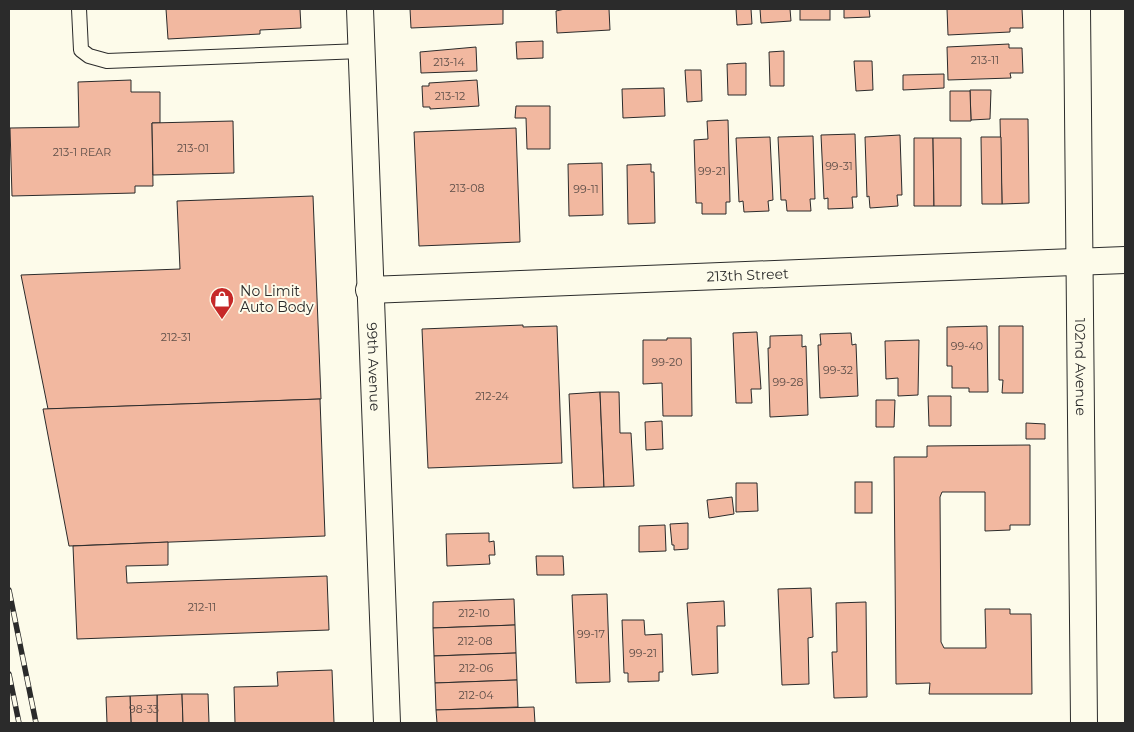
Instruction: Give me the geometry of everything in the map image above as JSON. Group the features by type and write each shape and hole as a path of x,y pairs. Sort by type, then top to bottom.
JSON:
{"street":[{"name":"99th Avenue","path":"360,9 369,290 387,723"},
{"name":"102nd Avenue","path":"1078,9 1084,723"},
{"name":"213th Street","path":"369,290 1125,260"}],"lane":[{"path":"79,9 81,50 89,56 107,61 361,51"}],"building":[{"path":"166,9 300,9 301,28 260,30 260,34 168,39"},
{"path":"410,9 503,9 503,24 411,28"},
{"path":"565,9 609,9 610,30 557,33 556,11"},
{"path":"736,9 751,9 752,24 737,25"},
{"path":"760,9 790,9 791,21 761,23"},
{"path":"800,9 830,9 830,20 800,20"},
{"path":"844,9 869,9 870,17 844,18"},
{"path":"947,9 1022,9 1023,28 1010,28 1010,32 948,35"},
{"path":"543,41 543,58 517,59 516,42"},
{"path":"1009,44 1009,48 1022,48 1023,73 1010,73 1011,78 948,80 947,47"},
{"path":"476,47 477,71 421,73 420,52"},
{"path":"784,51 784,86 770,86 769,52"},
{"path":"854,61 872,61 873,90 856,91"},
{"path":"746,63 746,95 728,95 727,64"},
{"path":"685,70 701,70 702,101 687,102"},
{"path":"944,74 944,88 903,90 903,75"},
{"path":"131,80 131,92 160,92 160,123 152,123 153,186 135,186 135,193 12,196 10,128 79,127 78,82"},
{"path":"477,80 479,106 430,109 430,107 423,107 422,86 429,86 429,83"},
{"path":"664,88 665,116 623,118 622,89"},
{"path":"970,90 991,90 990,119 971,120"},
{"path":"950,91 970,91 971,121 950,121"},
{"path":"516,106 550,106 550,149 527,149 526,118 515,118"},
{"path":"1000,119 1028,119 1029,203 1002,204"},
{"path":"728,120 730,202 726,202 726,214 702,214 702,203 696,203 694,140 708,139 707,121"},
{"path":"233,121 234,173 153,175 152,123"},
{"path":"516,128 520,242 419,246 414,132"},
{"path":"855,134 857,197 852,197 853,208 828,209 828,198 824,199 821,135"},
{"path":"900,135 902,195 897,195 898,206 870,208 869,196 867,197 865,137"},
{"path":"813,136 815,199 810,199 811,211 787,211 786,200 781,200 778,137"},
{"path":"770,137 773,200 768,201 769,211 744,212 743,201 739,202 736,138"},
{"path":"981,137 1001,137 1002,204 982,204"},
{"path":"914,138 933,138 934,206 914,206"},
{"path":"933,138 961,138 961,206 934,206"},
{"path":"602,163 603,215 569,216 568,164"},
{"path":"651,164 651,172 654,172 655,223 628,224 627,165"},
{"path":"313,196 321,399 48,409 21,275 180,269 177,201"},
{"path":"523,325 523,327 557,326 562,463 428,468 422,329"},
{"path":"987,326 988,392 969,392 969,388 952,388 952,366 947,366 947,327"},
{"path":"999,326 1023,326 1023,393 1002,393 1003,380 999,380"},
{"path":"757,332 761,389 751,389 752,403 736,403 733,333"},
{"path":"851,333 852,345 856,344 858,396 820,398 818,345 821,345 820,334"},
{"path":"802,335 802,347 806,346 808,415 770,417 768,348 770,348 770,336"},
{"path":"667,338 691,338 692,416 663,416 662,383 643,384 643,340 667,340"},
{"path":"919,340 918,395 898,396 898,378 886,379 885,341"},
{"path":"600,392 604,487 573,488 569,394"},
{"path":"600,392 619,392 620,433 631,433 634,486 604,487"},
{"path":"928,396 951,396 951,426 929,426"},
{"path":"320,399 325,536 69,546 43,409"},
{"path":"876,400 895,400 894,427 876,427"},
{"path":"662,421 663,449 646,450 645,422"},
{"path":"1026,423 1045,424 1045,439 1026,439"},
{"path":"1030,445 1030,525 1010,525 1010,530 985,531 985,492 942,492 940,497 941,642 944,648 986,648 985,609 1010,609 1010,614 1031,614 1032,694 929,694 930,683 896,684 894,457 927,457 927,446"},
{"path":"855,482 872,482 872,513 855,513"},
{"path":"736,483 757,483 758,511 736,512"},
{"path":"732,497 734,514 709,518 707,500"},
{"path":"688,523 688,549 674,550 670,524"},
{"path":"665,525 666,551 639,552 639,526"},
{"path":"489,533 489,542 494,541 495,555 489,555 490,564 447,566 446,534"},
{"path":"168,542 168,565 126,566 127,583 327,576 329,630 77,639 73,546"},
{"path":"536,556 563,556 564,575 537,575"},
{"path":"811,588 813,637 808,638 809,684 782,685 778,589"},
{"path":"607,594 610,682 576,683 572,595"},
{"path":"514,599 515,625 433,628 433,602"},
{"path":"724,601 725,626 717,626 718,673 692,675 687,603"},
{"path":"866,602 867,697 834,698 832,652 837,652 836,603"},
{"path":"622,620 644,620 645,635 662,634 663,672 659,672 659,681 628,682 628,673 624,673"},
{"path":"515,625 516,653 434,656 433,628"},
{"path":"516,653 517,680 435,683 434,656"},
{"path":"332,670 334,723 235,723 234,687 278,686 277,672"},
{"path":"517,680 518,707 436,710 435,683"},
{"path":"182,694 183,723 157,723 157,695"},
{"path":"182,694 208,694 209,723 183,723"},
{"path":"157,695 157,723 131,723 130,696"},
{"path":"130,696 131,723 107,723 106,697"},
{"path":"534,707 535,723 437,723 436,710"}],"railway":[{"path":"9,590 36,723"},
{"path":"9,674 19,723"}],"place":[{"name":"No Limit Auto Body","path":"222,320"}]}
